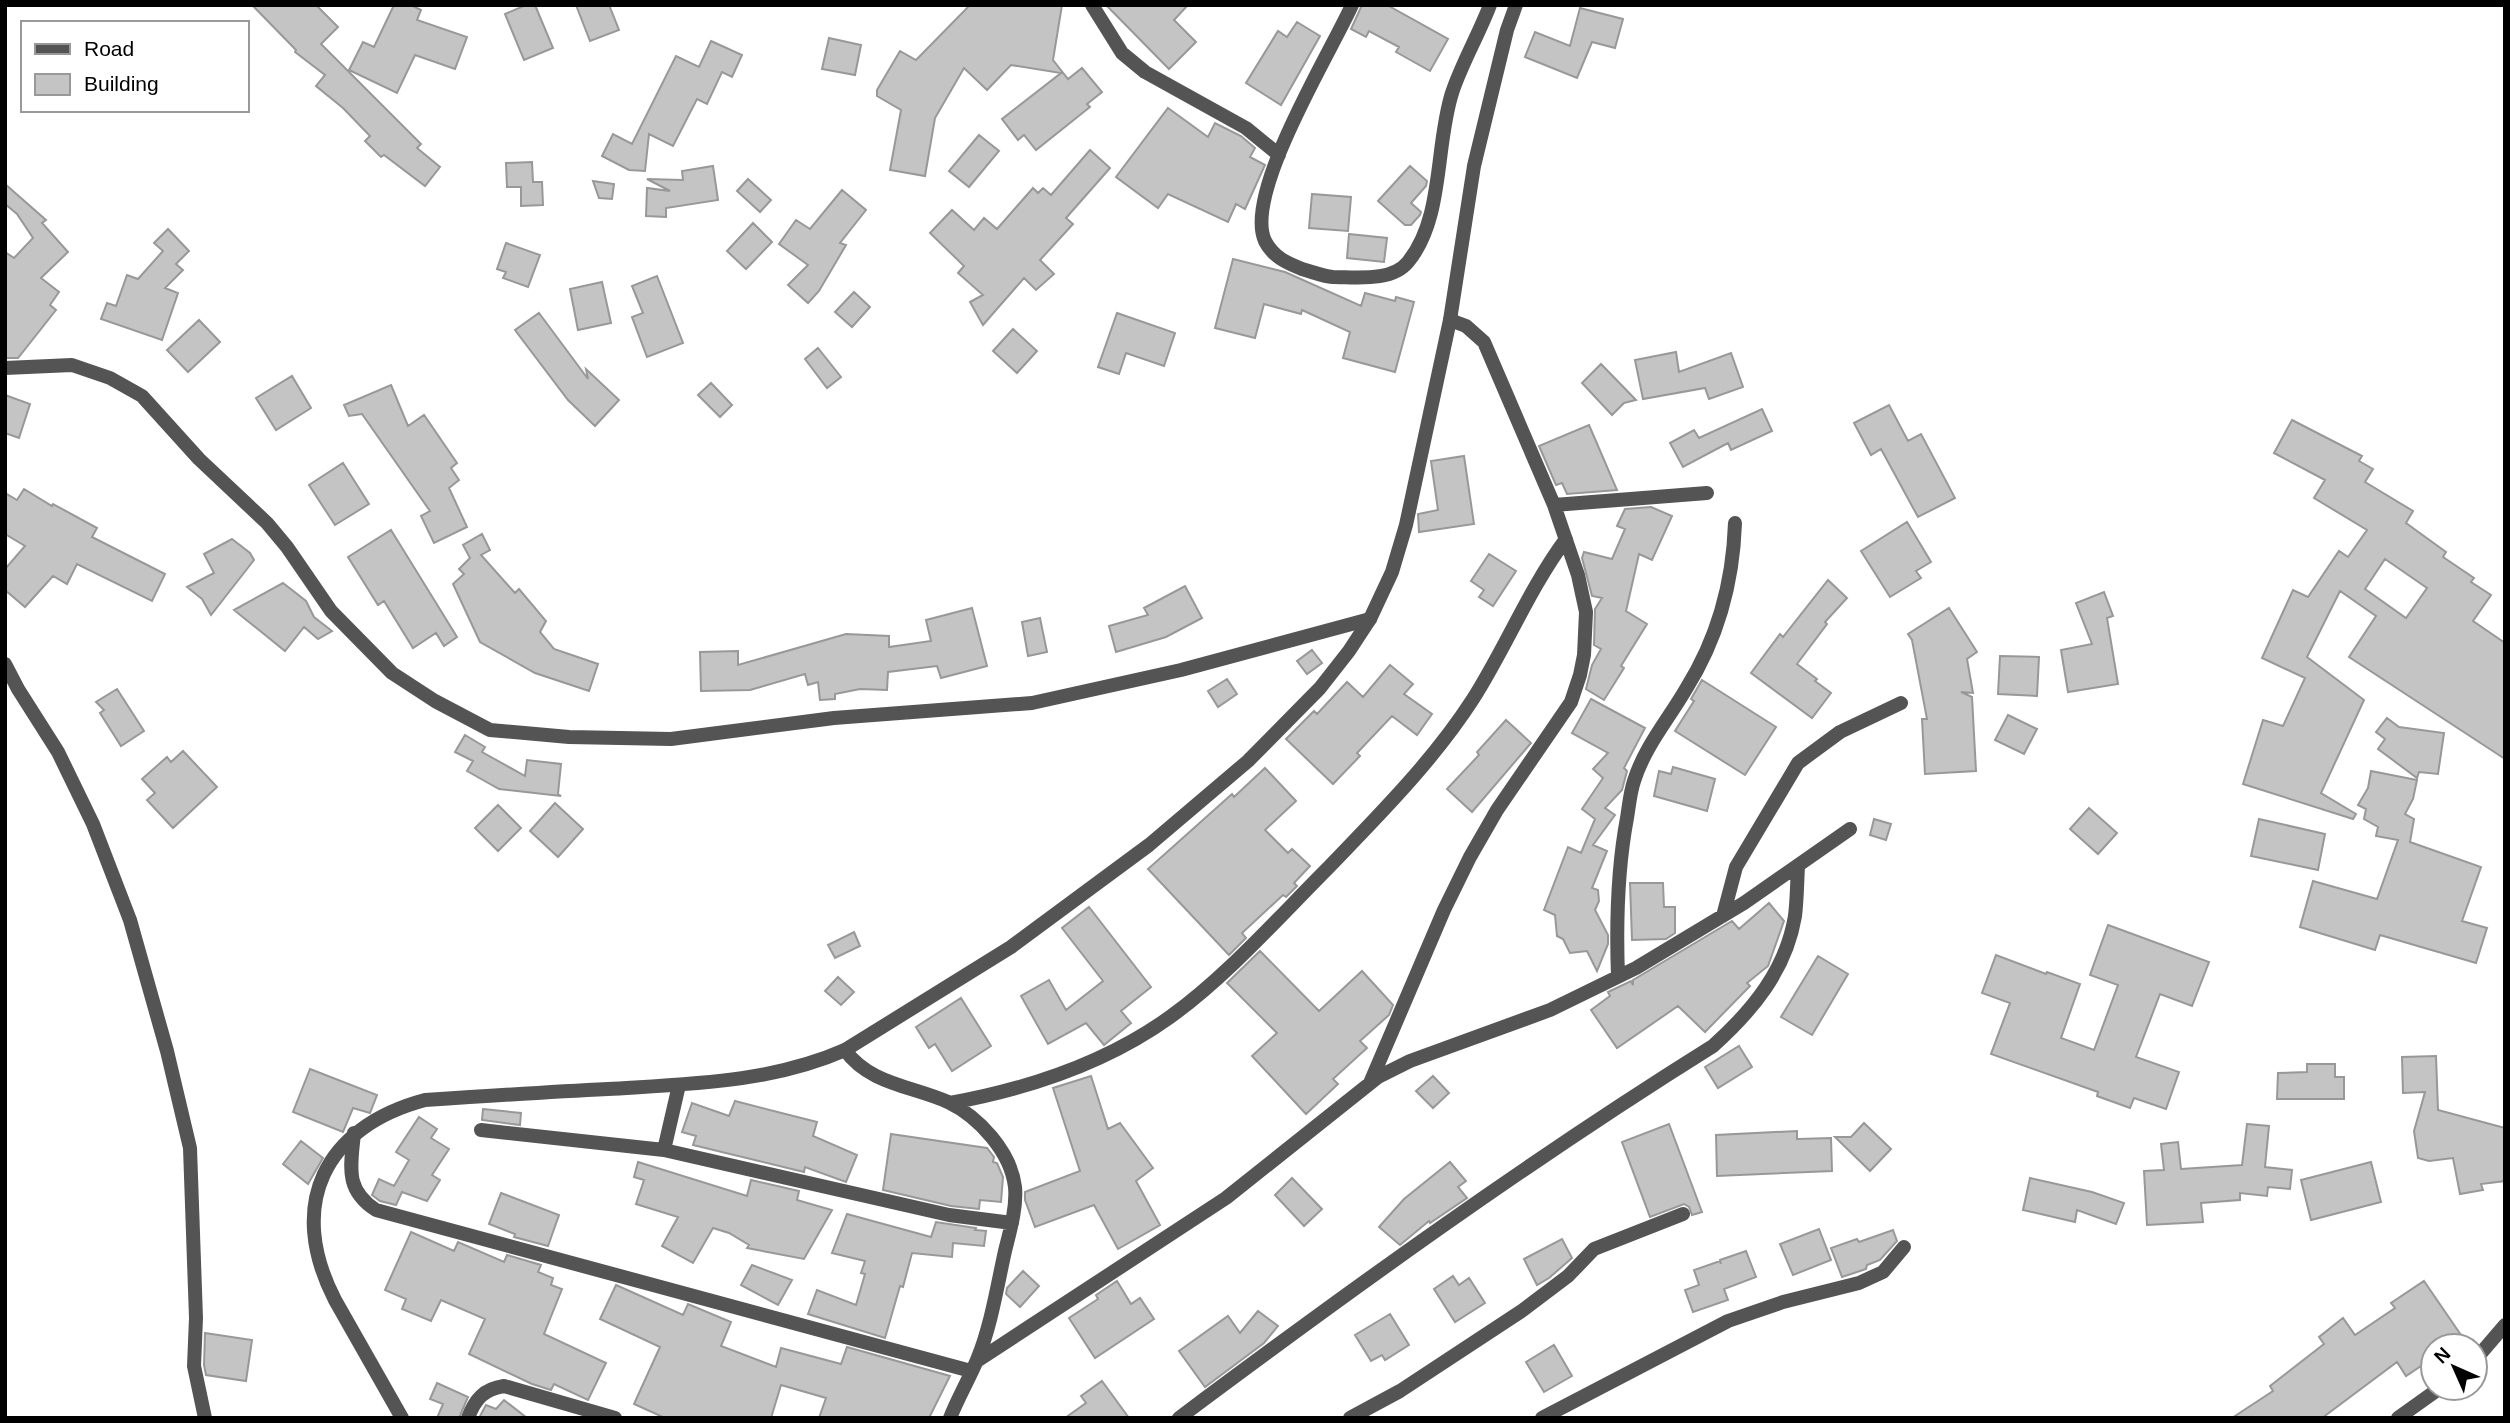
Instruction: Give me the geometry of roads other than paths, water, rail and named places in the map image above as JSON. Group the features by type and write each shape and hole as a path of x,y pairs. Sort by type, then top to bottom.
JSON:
{"street":[{"path":"1092,5 1122,53 1145,72 1246,128 1279,155"},
{"path":"1352,5 1340,33 1312,82 1279,155 1264,202 1262,222 1265,241 1282,261 1324,276 1378,278 1407,265 1420,244 1432,211 1440,143 1452,93 1490,5"},
{"path":"402,1418 334,1300 315,1251 314,1213 323,1178 341,1145 354,1133 386,1113 425,1100 679,1085 762,1077 845,1050 1011,947 1149,845 1248,761 1320,688 1370,618 1392,572 1406,525 1450,320 1474,166 1507,30 1516,5"},
{"path":"1370,1083 1469,857 1497,810 1570,702 1580,676 1587,633 1586,612 1578,575 1566,539 1484,342 1466,326 1450,320"},
{"path":"5,368 72,365 110,378 142,396 199,458 267,523 331,611 393,673 435,701 490,730 569,737 671,739 834,718 1032,703 1181,670 1370,618"},
{"path":"1553,505 1707,493"},
{"path":"1618,976 1617,888 1634,781 1651,739 1686,690 1709,648 1722,610 1734,560 1735,523"},
{"path":"950,1103 999,1094 1051,1077 1109,1053 1170,1017 1217,978 1358,837 1442,741 1473,699 1543,571 1566,539"},
{"path":"5,664 18,690 58,752 93,824 130,920 167,1051 190,1148 196,1318 194,1366 205,1418"},
{"path":"1723,916 1736,867 1798,763 1840,732 1901,703"},
{"path":"354,1133 350,1169 352,1181 362,1198 376,1210 974,1366 1226,1198 1370,1083 1410,1060 1550,1010 1618,976 1723,916 1850,829"},
{"path":"1179,1418 1306,1322 1609,1112 1713,1046 1739,1023 1762,995 1785,954 1795,915 1798,867"},
{"path":"845,1050 854,1062 868,1073 950,1103 976,1121 1008,1160 1016,1188 1012,1223 991,1313 974,1366 950,1418"},
{"path":"664,1150 679,1085"},
{"path":"481,1130 664,1150 949,1215 1012,1223"},
{"path":"1350,1418 1400,1391 1523,1310 1567,1276 1594,1249 1683,1214"},
{"path":"1542,1418 1728,1321 1783,1302 1859,1283 1883,1272 1904,1247"},
{"path":"2489,1344 2505,1325"},
{"path":"468,1418 481,1395 492,1388 504,1386 615,1418"},
{"path":"2398,1418 2420,1402"}]}
